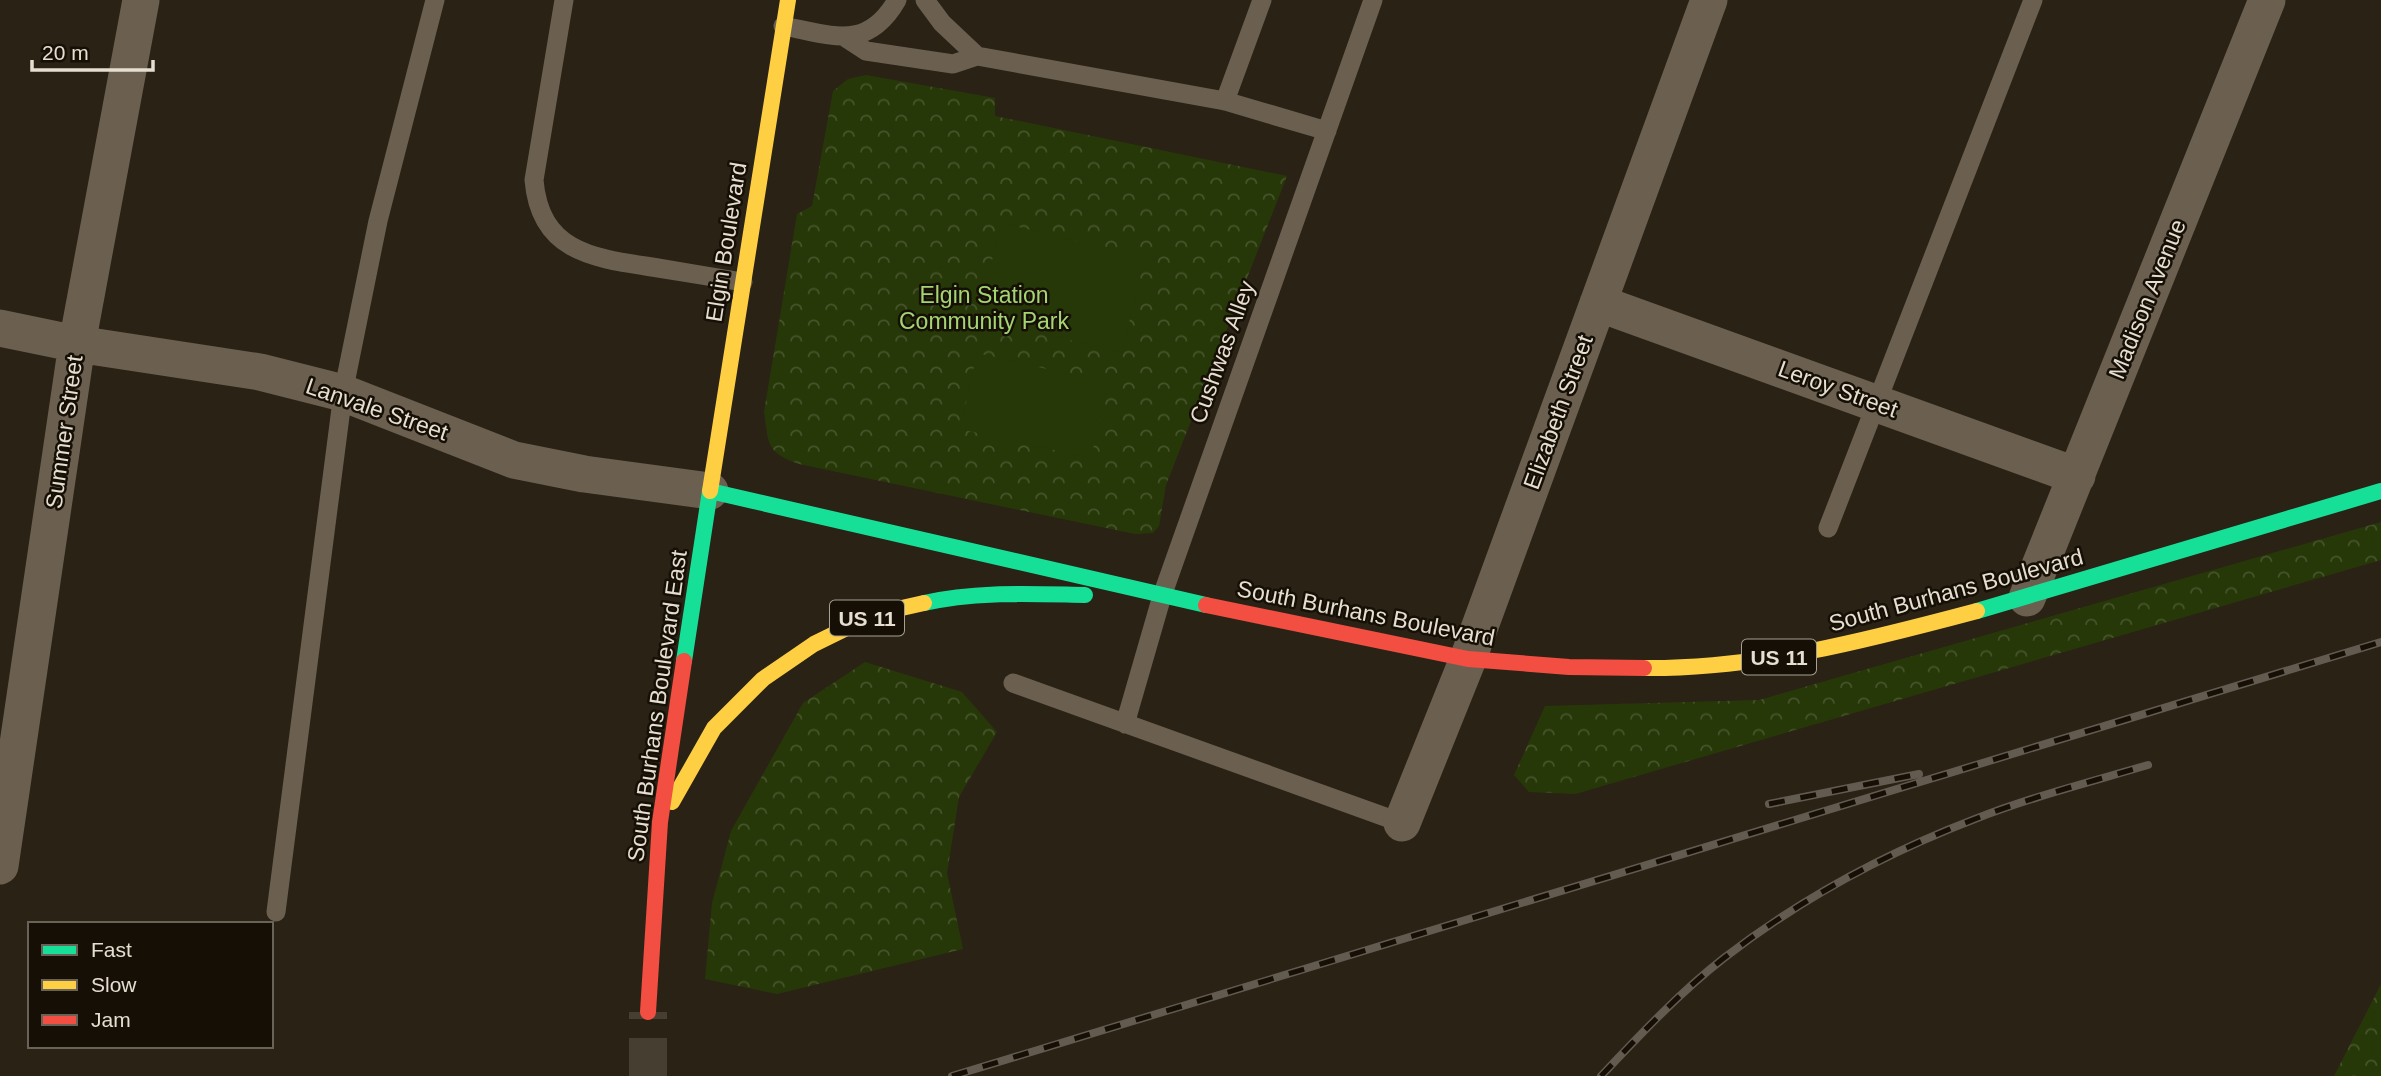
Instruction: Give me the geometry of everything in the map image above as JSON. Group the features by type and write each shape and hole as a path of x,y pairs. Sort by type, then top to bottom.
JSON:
{"main road":[{"name":"Elgin Boulevard","path":"710,491 788,0"},
{"name":"South Burhans Boulevard","path":"710,491 1162,596 1468,659 1610,668 1665,668 1766,660 1888,635 2027,598 2381,491"},
{"name":"South Burhans Boulevard East","path":"648,1012 660,822 710,491"},
{"name":"US 11","path":"660,822 715,728 763,679 814,644 875,614 940,599 1009,593 1162,596"}],"street":[{"name":"Summer Street","path":"0,866 77,344 141,0"},
{"name":"Elizabeth Street","path":"1402,823 1468,659 1709,0"},
{"name":"Madison Avenue","path":"2027,598 2267,0"},
{"name":"Leroy Street","path":"1598,303 2077,476"},
{"name":"Lanvale Street","path":"0,328 77,344 260,372 343,393 514,460 584,474 710,491"}],"lane":[{"path":"276,912 343,393 379,221 435,0"},
{"path":"564,0 534,180 536,200 547,225 568,245 599,259 743,282"},
{"path":"846,38 872,30 897,0"},
{"path":"925,0 942,23 977,57"},
{"path":"1225,101 1262,0"},
{"name":"Cushwas Alley","path":"1125,724 1162,596 1373,0"},
{"path":"1828,528 2034,0"},
{"path":"783,26 846,38 866,51 953,64 977,57 1225,101 1327,131"},
{"path":"1013,683 1402,823"}],"green space":[{"name":"Elgin Station Community Park","path":"866,75 995,98 995,116 1287,176 1166,485 1159,526 1153,533 1135,534 799,464 774,450 768,439 764,412 797,214 812,206 833,91 848,79"},
{"path":"1001,223 1145,256 1122,352 978,319"},
{"path":"977,353 1108,383 1091,458 960,429"},
{"path":"2381,522 2381,560 1575,794 1529,792 1514,775 1545,706 1759,700"},
{"path":"865,662 962,692 997,732 959,797 947,873 963,949 777,994 705,979 712,903 731,831 803,703"},
{"path":"2381,984 2381,1076 2334,1076"}],"tunnel":[{"path":"648,1012 648,1076"}],"railway":[{"path":"952,1076 2381,642"},
{"path":"1601,1076 1707,971 1813,897 1942,832 2039,797 2148,765"},
{"path":"1769,804 1919,774"}],"traffic: fast":[{"path":"684,661 710,491 1206,605"},
{"path":"1977,611 2381,491"},
{"path":"924,603 984,595 1085,595"}],"traffic: slow":[{"path":"710,491 788,0"},
{"path":"672,802 714,728 763,679 814,644 875,614 924,603"},
{"path":"1644,668 1729,664 1812,651 1977,611"}],"traffic: jam":[{"path":"1206,605 1468,659 1569,667 1644,668"},
{"path":"648,1012 660,822 684,661"}]}
